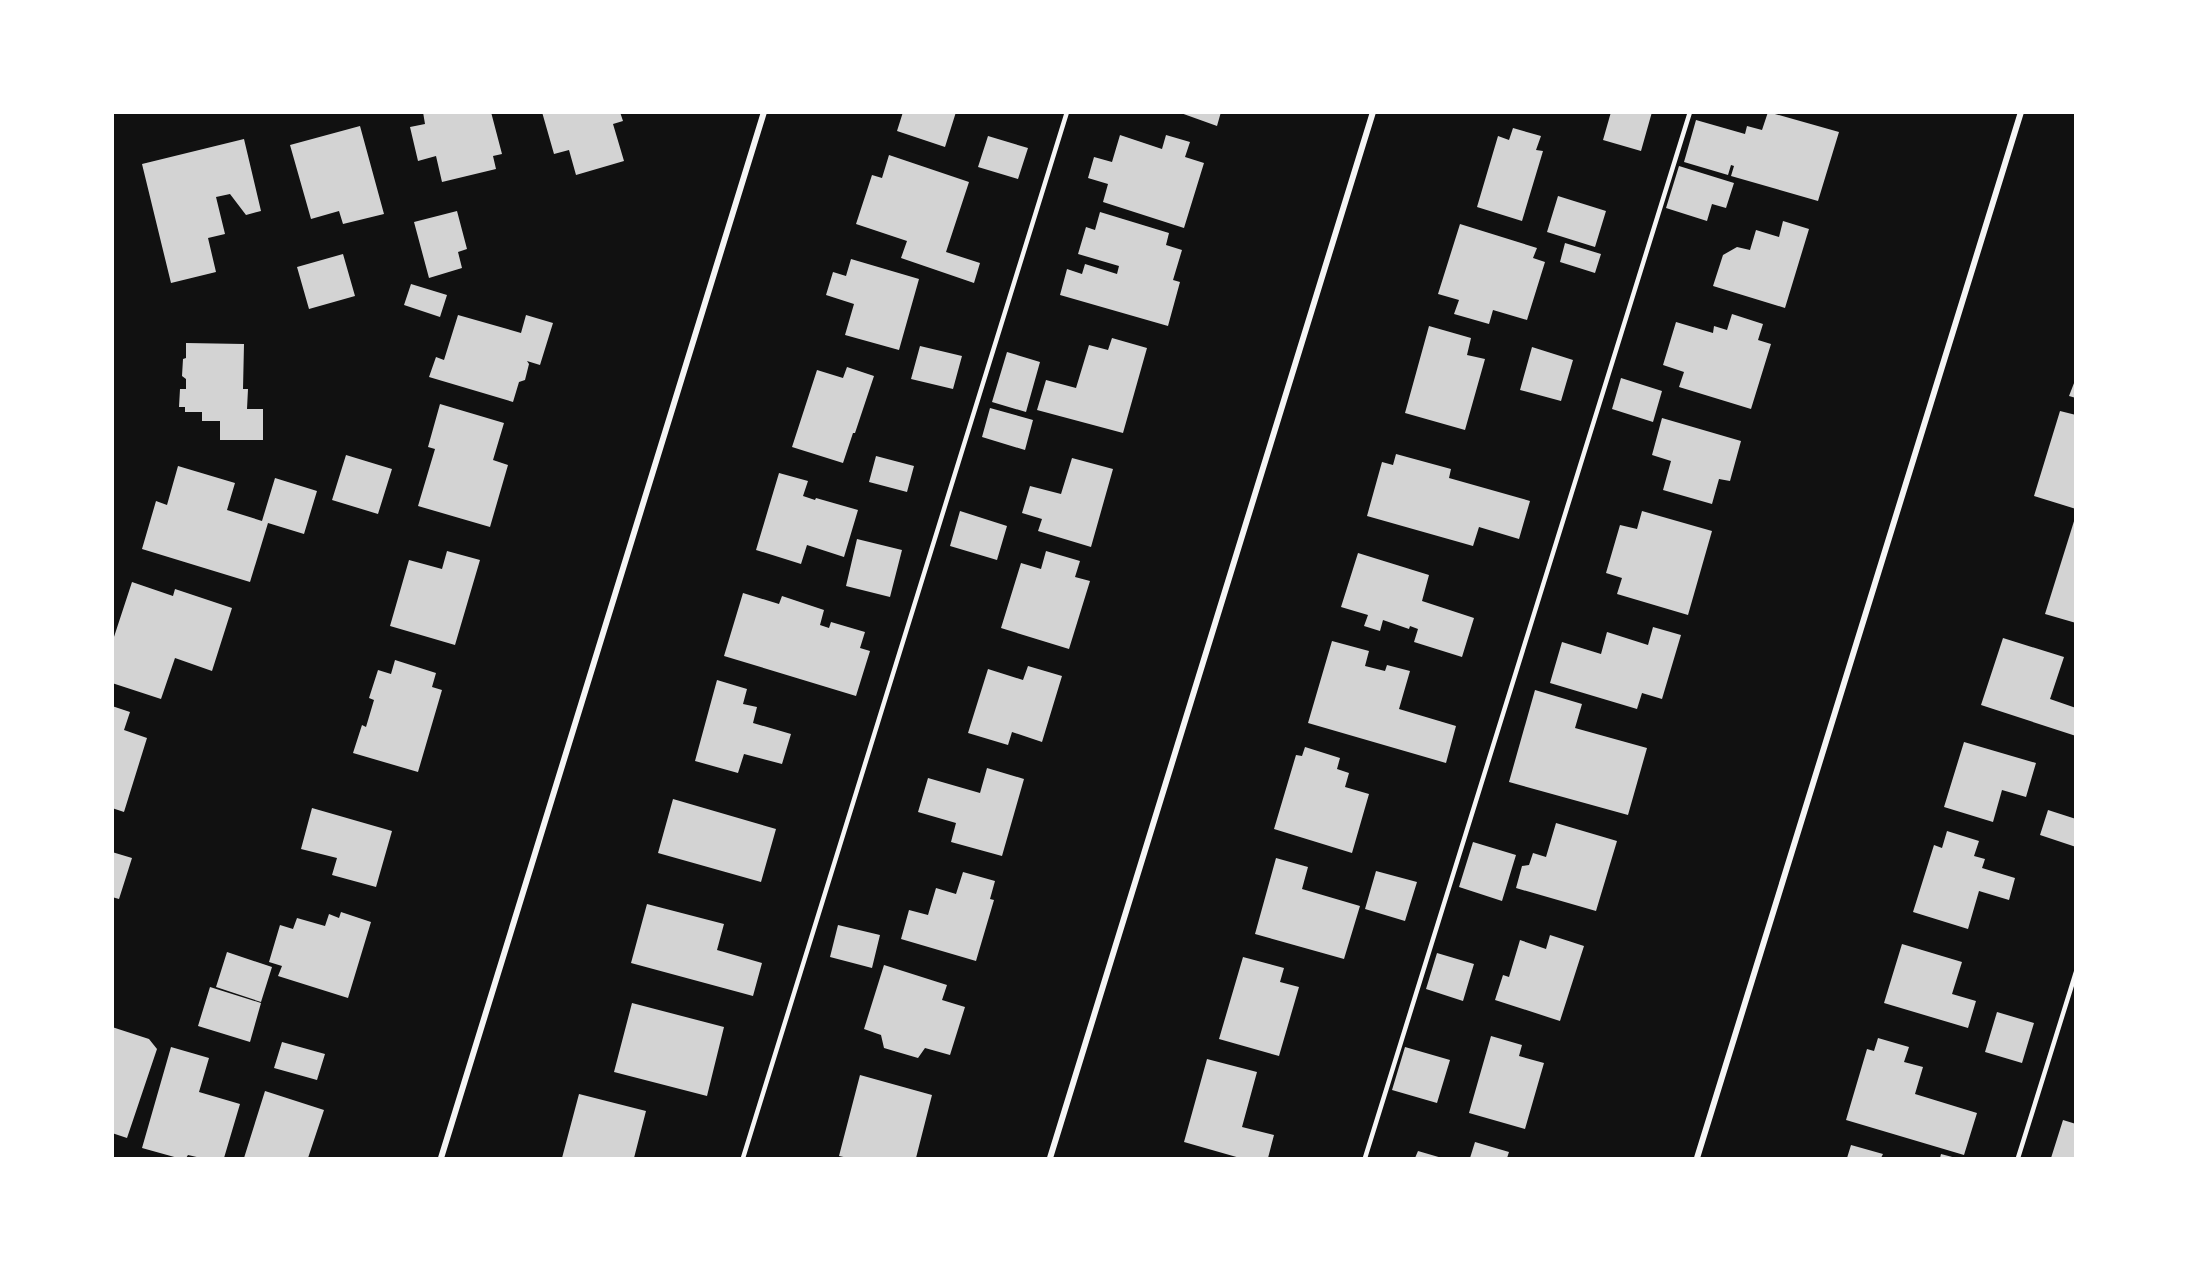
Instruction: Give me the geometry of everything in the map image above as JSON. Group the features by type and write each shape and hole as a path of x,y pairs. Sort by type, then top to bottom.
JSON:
{"street":[{"path":"441,1158 764,112"},
{"path":"1050,1158 1373,112"},
{"path":"1697,1158 2021,112"}],"lane":[{"path":"743,1158 1067,112"},
{"path":"1365,1158 1690,112"},
{"path":"2018,1158 2076,972"}],"building":[{"path":"423,112 491,112 502,154 493,156 496,169 442,182 436,156 418,161 410,127 425,124"},
{"path":"542,112 620,112 623,121 613,124 624,161 576,175 569,150 554,154"},
{"path":"903,112 956,112 945,147 897,131"},
{"path":"1178,112 1221,112 1217,126"},
{"path":"1611,112 1652,112 1641,151 1603,140"},
{"path":"1768,112 1839,132 1818,201 1731,176 1734,166 1731,165 1728,175 1684,162 1696,120 1745,134 1747,126 1762,130"},
{"path":"360,126 384,214 343,224 339,211 311,219 290,145"},
{"path":"1513,128 1541,136 1536,150 1543,151 1522,221 1477,207 1498,136 1509,140"},
{"path":"1120,135 1162,149 1166,135 1190,142 1185,157 1204,163 1184,228 1103,202 1108,184 1088,178 1094,157 1112,162"},
{"path":"988,136 1028,148 1018,179 978,167"},
{"path":"244,139 261,211 246,215 230,194 216,197 225,234 208,238 216,272 171,283 142,164"},
{"path":"889,155 969,182 946,252 980,263 974,283 901,258 907,241 856,224 872,175 882,178"},
{"path":"1679,166 1734,183 1726,208 1712,204 1707,221 1666,208"},
{"path":"1558,196 1606,211 1595,247 1547,232"},
{"path":"457,211 467,249 458,252 462,268 429,278 414,222"},
{"path":"1100,212 1169,233 1166,245 1182,250 1173,280 1180,282 1168,326 1060,295 1067,269 1082,274 1085,264 1117,274 1119,266 1078,254 1086,227 1095,230"},
{"path":"1783,221 1809,229 1785,308 1713,286 1723,255 1737,247 1750,250 1756,230 1779,237"},
{"path":"1460,224 1537,248 1533,258 1545,262 1527,320 1493,310 1489,324 1454,314 1459,300 1438,294"},
{"path":"1565,243 1601,254 1595,273 1560,262"},
{"path":"343,254 355,296 309,309 297,267"},
{"path":"851,259 919,279 899,350 845,335 854,304 826,295 833,272 846,276"},
{"path":"411,284 447,295 440,317 404,305"},
{"path":"1732,314 1763,324 1758,340 1771,344 1751,409 1679,387 1684,372 1663,365 1676,322 1713,333 1714,326 1727,330"},
{"path":"458,315 521,333 526,315 553,323 540,365 527,361 529,364 525,380 519,382 513,402 429,377 436,357 444,360"},
{"path":"1429,326 1471,338 1467,355 1485,359 1465,430 1405,413"},
{"path":"1112,338 1147,348 1123,433 1037,410 1046,380 1076,388 1089,345 1108,350"},
{"path":"186,343 244,344 243,389 248,389 247,409 263,409 263,440 220,440 220,421 202,421 202,412 185,412 185,407 179,407 180,389 186,389 186,379 182,376 183,359 186,358"},
{"path":"920,346 962,356 953,389 911,379"},
{"path":"1532,347 1573,360 1561,401 1520,390"},
{"path":"1007,352 1040,362 1026,412 992,402"},
{"path":"847,367 874,376 843,463 792,447 817,370 843,378"},
{"path":"1621,378 1662,391 1653,422 1612,409"},
{"path":"2076,378 2076,398 2069,396"},
{"path":"440,404 504,423 493,460 508,465 490,527 418,506 435,449 428,447"},
{"path":"990,408 1033,420 1025,450 982,437"},
{"path":"2060,411 2076,415 2076,509 2034,496"},
{"path":"1662,418 1741,441 1730,481 1719,479 1712,504 1663,490 1671,461 1652,455"},
{"path":"1396,454 1451,469 1449,478 1530,501 1519,539 1479,527 1473,546 1367,516 1382,462 1393,465"},
{"path":"346,455 392,469 378,514 332,500"},
{"path":"876,456 914,466 907,492 869,482"},
{"path":"1072,458 1113,469 1091,547 1038,531 1042,519 1022,513 1030,486 1061,494"},
{"path":"178,466 235,483 227,510 262,521 275,478 317,491 304,534 268,523 250,582 142,549 156,501 167,505"},
{"path":"779,473 808,481 803,496 858,510 844,557 807,545 801,564 756,550"},
{"path":"960,511 1007,526 997,560 950,546"},
{"path":"1642,511 1712,531 1688,615 1617,594 1622,578 1606,573 1620,525 1637,529"},
{"path":"2076,518 2076,623 2045,614"},
{"path":"857,539 902,550 890,597 846,586"},
{"path":"447,551 480,560 455,645 390,626 409,560 442,569"},
{"path":"1046,551 1080,561 1075,577 1090,581 1069,649 1001,628 1021,563 1041,569"},
{"path":"1358,553 1429,575 1422,601 1474,618 1462,657 1414,642 1418,629 1410,626 1409,629 1383,620 1380,631 1364,626 1368,615 1341,607"},
{"path":"132,582 173,596 175,589 232,608 212,671 175,658 161,699 112,683 112,643"},
{"path":"743,593 779,604 782,596 824,610 820,625 829,628 831,622 865,632 860,648 870,651 856,696 724,656"},
{"path":"1653,627 1681,635 1662,699 1642,693 1637,709 1550,683 1562,642 1601,654 1607,632 1648,645"},
{"path":"2003,638 2064,657 2050,699 2076,708 2076,736 1981,705"},
{"path":"1332,641 1369,651 1365,666 1385,671 1387,665 1410,671 1399,709 1456,726 1446,763 1308,723"},
{"path":"395,660 436,673 432,687 442,690 418,772 353,753 362,725 366,727 374,700 369,698 378,670 391,674"},
{"path":"1028,666 1062,676 1042,742 1012,732 1008,745 968,733 988,669 1023,680"},
{"path":"717,680 747,689 743,704 757,707 753,723 791,734 782,764 744,754 738,773 695,761"},
{"path":"1535,690 1582,704 1575,728 1647,748 1628,815 1509,782"},
{"path":"112,706 130,712 124,730 147,738 124,812 112,808"},
{"path":"1964,742 2036,763 2026,797 2002,790 1993,822 1944,807"},
{"path":"1305,747 1340,758 1337,769 1349,773 1345,787 1369,794 1352,853 1274,829 1296,755 1302,756"},
{"path":"987,768 1024,779 1002,856 951,842 956,823 918,812 928,778 980,793"},
{"path":"673,799 776,829 761,882 658,853"},
{"path":"312,808 392,831 376,887 332,875 337,858 301,849"},
{"path":"2048,810 2076,819 2076,847 2040,835"},
{"path":"1556,823 1617,841 1596,911 1516,888 1522,866 1529,865 1533,853 1546,857"},
{"path":"1947,831 1979,841 1974,856 1985,859 1982,868 2015,878 2009,900 1979,891 1968,929 1913,912 1934,845 1942,848"},
{"path":"1473,842 1516,855 1502,901 1459,887"},
{"path":"112,852 132,858 119,899 112,897"},
{"path":"1276,858 1308,867 1302,889 1360,906 1344,959 1255,934"},
{"path":"1376,871 1417,882 1405,921 1365,909"},
{"path":"963,872 995,881 990,899 994,900 976,961 901,939 909,910 928,915 936,888 956,894"},
{"path":"647,904 724,924 717,950 762,963 753,996 631,963"},
{"path":"341,912 371,922 348,998 278,976 282,966 269,962 280,925 293,929 297,918 325,926 329,914 339,918"},
{"path":"838,925 880,935 872,968 830,957"},
{"path":"1550,935 1584,946 1560,1021 1495,1000 1503,975 1509,977 1520,940 1546,949"},
{"path":"1902,944 1962,962 1952,994 1976,1001 1968,1028 1884,1003"},
{"path":"227,952 272,967 261,1002 216,987"},
{"path":"1437,953 1474,964 1463,1001 1426,989"},
{"path":"1243,957 1284,968 1280,982 1299,987 1279,1056 1219,1039"},
{"path":"884,965 947,985 942,1000 965,1007 950,1055 925,1048 918,1058 884,1048 881,1035 864,1029"},
{"path":"210,987 261,1003 250,1042 198,1026"},
{"path":"632,1003 724,1027 707,1096 614,1072"},
{"path":"1997,1012 2034,1023 2022,1063 1985,1052"},
{"path":"112,1027 149,1039 157,1049 127,1138 112,1133"},
{"path":"1491,1036 1522,1045 1519,1056 1544,1063 1525,1129 1469,1113"},
{"path":"1878,1038 1909,1047 1904,1062 1923,1067 1915,1094 1977,1113 1964,1155 1846,1120 1867,1049 1874,1051"},
{"path":"282,1042 325,1054 317,1080 274,1068"},
{"path":"171,1047 209,1058 199,1092 240,1104 224,1158 201,1158 188,1155 186,1158 178,1158 142,1148"},
{"path":"1405,1047 1450,1060 1437,1103 1392,1090"},
{"path":"1207,1059 1257,1072 1242,1127 1274,1135 1268,1158 1240,1158 1184,1142"},
{"path":"860,1075 932,1095 916,1158 839,1156"},
{"path":"265,1091 324,1110 308,1158 244,1158"},
{"path":"579,1094 646,1111 634,1158 562,1158"},
{"path":"2063,1120 2076,1124 2076,1158 2051,1158"},
{"path":"1475,1142 1509,1152 1507,1158 1470,1158"},
{"path":"1851,1145 1883,1154 1881,1158 1847,1158"},
{"path":"1418,1151 1442,1158 1415,1158"},
{"path":"1941,1154 1956,1158 1940,1158"}]}
